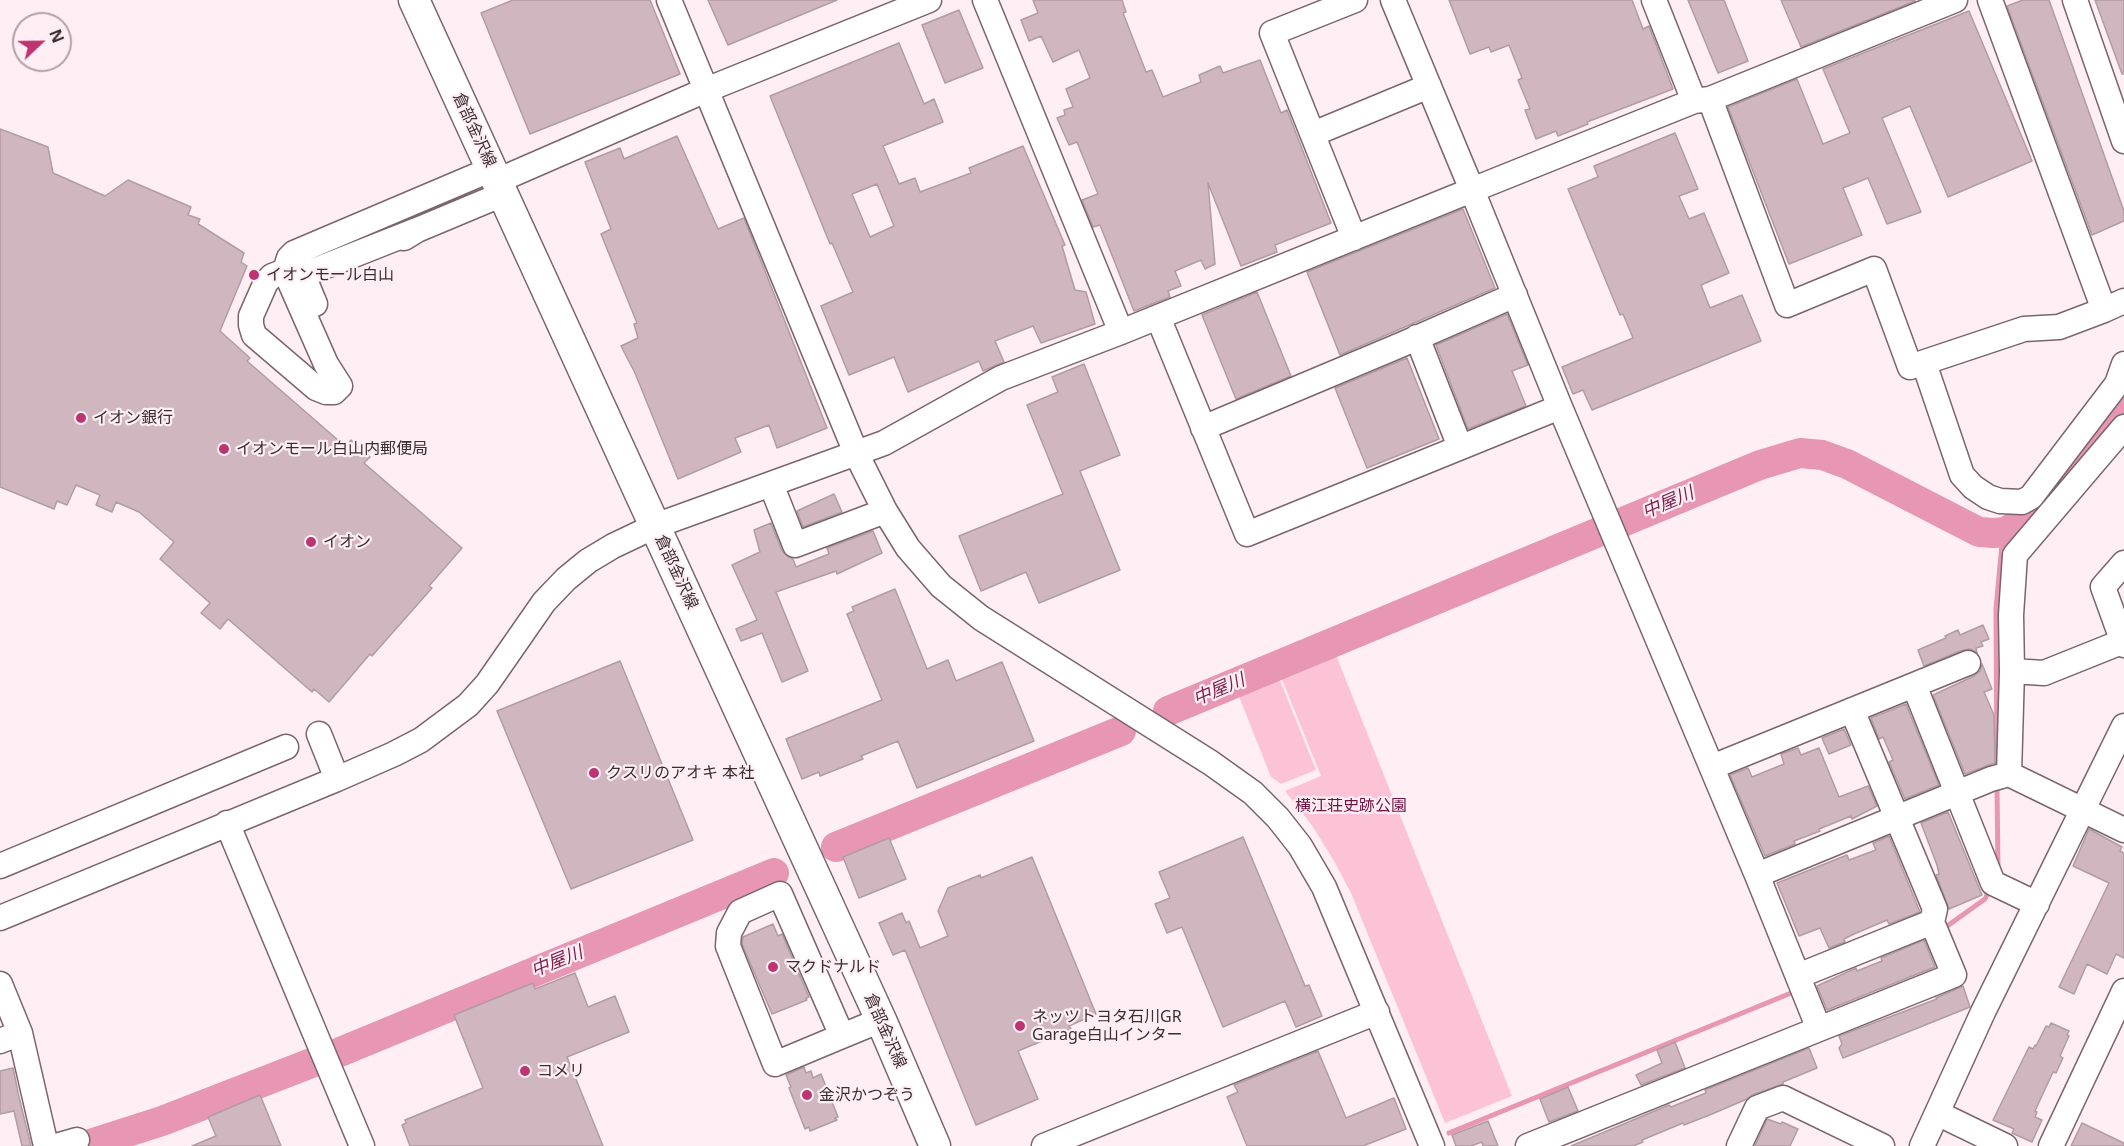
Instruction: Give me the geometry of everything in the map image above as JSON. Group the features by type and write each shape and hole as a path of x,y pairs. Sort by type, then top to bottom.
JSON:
{"main road":[{"name":"倉部金沢線","path":"414,0 881,1020 935,1146"}],"street":[{"path":"669,0 856,453 885,511 908,548 940,586 981,618 1211,763 1253,793 1278,818 1300,846 1324,887 1432,1146"},
{"path":"340,386 326,364 285,271 289,258 294,253 498,181 706,90 929,0"},
{"path":"985,0 1121,332"},
{"path":"1354,238 1272,33 1355,0"},
{"path":"1393,0 1820,1029"},
{"path":"1654,0 1702,100 1787,305 1874,269 1910,367 2024,329 2059,327 2114,306 1990,0"},
{"path":"0,918 337,779 422,740 468,705 487,684 544,602 566,579 588,561 613,546 655,526 884,443 1001,378 1955,0"},
{"path":"2075,0 2124,141"},
{"path":"1313,134 1429,86"},
{"path":"285,271 272,276 266,282 251,316 254,335 316,388 334,392 340,386 339,362 303,275 417,230 498,181"},
{"path":"1203,428 1515,295"},
{"path":"1158,317 1247,534 1560,407"},
{"path":"1417,336 1460,447"},
{"path":"1924,363 1962,475 1973,487 1988,497 2000,501 2022,502 2031,497 2117,384 2124,364"},
{"path":"2009,774 2011,615 2015,555 2124,427"},
{"path":"771,484 795,545 885,511"},
{"path":"2012,671 2044,673 2124,642 2103,587 2124,563"},
{"path":"1712,767 1968,663"},
{"path":"1914,685 1993,883 2037,904"},
{"path":"1528,1146 1558,1140 1954,975 1932,922 1935,909 1852,711"},
{"path":"1922,1146 1983,1012 2124,726"},
{"path":"319,734 337,779"},
{"path":"0,867 286,747"},
{"path":"1757,875 2009,774 2124,830"},
{"path":"227,823 362,1146"},
{"path":"842,1036 780,894 740,912 729,933 728,946 775,1064 881,1020"},
{"path":"1798,976 1932,922"},
{"path":"0,984 10,1037 46,1146"},
{"path":"2051,1146 2124,991"},
{"path":"1044,1146 1377,1012"},
{"path":"1739,1146 1757,1108 1783,1098 1882,1146"},
{"path":"1937,1113 2005,1146"}],"green space":[{"name":"横江荘史跡公園","path":"1336,655 1512,1096 1445,1123 1351,893 1311,824 1285,791 1321,776 1281,677"},
{"path":"1279,678 1316,770 1281,784 1271,777 1238,694"}],"building":[{"path":"513,0 650,0 680,74 530,134 481,13"},
{"path":"708,0 837,0 728,45"},
{"path":"1033,0 1122,0 1126,12 1123,13 1146,72 1152,70 1163,97 1201,82 1199,75 1220,66 1223,73 1260,60 1281,113 1287,110 1331,223 1275,245 1277,252 1241,266 1208,183 1215,264 1205,269 1201,260 1175,271 1181,286 1168,291 1170,297 1134,311 1100,225 1093,227 1082,200 1098,194 1077,142 1069,145 1057,118 1065,115 1064,110 1073,107 1066,89 1090,78 1079,50 1053,62 1041,36 1029,41 1021,20 1038,13"},
{"path":"1449,0 1632,0 1643,29 1649,26 1673,89 1587,122 1588,124 1558,136 1556,131 1536,139 1525,110 1530,109 1518,80 1522,78 1509,45 1491,52 1489,47 1470,54"},
{"path":"1688,0 1724,0 1748,61 1718,73"},
{"path":"1781,0 1915,0 1915,1 1801,47"},
{"path":"2023,0 2049,0 2124,211 2124,221 2092,235 2007,6"},
{"path":"2095,0 2124,0 2124,74 2122,74"},
{"path":"959,10 983,68 945,83 922,25"},
{"path":"1969,11 2032,161 1948,197 1910,106 1882,118 1921,212 1887,224 1868,178 1843,188 1862,235 1789,264 1728,107 1797,79 1823,144 1850,133 1823,69"},
{"path":"899,43 924,104 934,99 943,122 883,146 899,184 915,178 920,192 971,173 969,168 1023,146 1065,245 1062,246 1075,290 1086,292 1095,324 1041,343 1033,326 995,341 1004,362 983,371 979,361 908,392 894,357 849,375 821,306 853,292 832,243 830,244 770,96","holes":["877,184 894,226 870,237 852,194"]},
{"path":"0,129 48,147 53,173 105,196 128,180 191,207 188,215 200,219 198,224 244,253 241,262 247,266 220,331 250,358 247,361 346,447 351,440 370,457 364,463 462,548 429,586 432,588 329,702 314,689 312,692 228,619 220,629 201,613 210,603 160,559 174,542 139,512 116,502 112,512 96,505 100,495 76,485 67,505 57,501 54,509 0,487"},
{"path":"1675,133 1698,189 1679,196 1689,219 1704,213 1729,273 1701,285 1710,308 1742,295 1761,341 1592,410 1583,390 1573,394 1562,367 1633,338 1623,314 1620,315 1568,189 1598,177 1594,166"},
{"path":"677,136 718,229 744,218 827,428 777,448 769,425 735,438 741,452 678,479 635,373 621,346 638,338 634,324 637,323 601,234 611,229 585,162 620,148 624,159"},
{"path":"1463,209 1495,288 1340,355 1307,272"},
{"path":"1257,292 1291,376 1236,399 1202,315"},
{"path":"1507,314 1528,365 1512,371 1526,406 1468,429 1436,345"},
{"path":"1407,358 1439,439 1367,468 1335,388"},
{"path":"1084,364 1120,455 1080,471 1120,570 1039,603 1026,572 981,591 959,536 1063,494 1027,405 1058,392 1052,377"},
{"path":"834,494 842,512 803,527 797,511"},
{"path":"771,523 782,551 793,559 796,567 829,554 827,548 873,531 882,553 837,574 836,571 776,592 808,671 782,682 762,633 741,641 736,629 757,620 732,565 760,552 754,530"},
{"path":"895,589 927,669 948,660 956,681 1002,662 1034,741 917,788 898,741 861,756 863,759 820,776 819,772 802,779 786,739 882,700 847,614 854,611 852,607"},
{"path":"1983,625 1989,639 1981,642 1983,646 1976,648 1977,653 1971,649 1963,650 1924,666 1918,650 1958,630 1960,635"},
{"name":"クスリのアオキ 本社","path":"620,661 693,840 571,889 497,711"},
{"path":"1982,664 1992,689 1984,692 1994,715 1995,763 1965,774 1933,695 1974,676 1980,671"},
{"path":"1906,704 1939,785 1905,799 1889,762 1893,760 1883,737 1879,739 1871,718"},
{"path":"1844,729 1851,745 1829,754 1822,738"},
{"path":"1798,748 1801,755 1819,748 1839,797 1868,786 1877,806 1852,819 1851,816 1819,829 1820,831 1794,841 1795,844 1765,856 1730,775 1748,768 1752,777 1784,764 1781,754"},
{"path":"1948,812 1982,895 1949,909 1936,875 1939,874 1937,865 1921,823"},
{"path":"2089,829 2122,847 2120,851 2124,853 2124,958 2116,954 2107,974 2087,964 2074,994 2059,987 2109,883 2073,866"},
{"path":"1889,836 1920,912 1889,924 1887,920 1829,948 1820,928 1799,936 1777,883 1847,855 1849,860 1876,850 1873,843"},
{"path":"1243,837 1305,986 1309,985 1322,1016 1296,1027 1285,1001 1223,1027 1182,927 1167,933 1155,904 1170,898 1159,872"},
{"path":"889,838 906,879 859,898 843,857"},
{"path":"1032,857 1096,1014 1069,1026 1071,1029 1018,1051 1038,1099 976,1125 905,950 893,955 879,923 902,913 906,923 909,921 920,948 948,936 938,911 948,888 980,875 981,878"},
{"path":"773,924 778,936 782,934 809,997 806,998 807,1000 772,1014 742,944 743,937"},
{"path":"1924,940 1935,967 1827,1010 1817,986 1856,968 1857,971 1882,961 1881,958"},
{"name":"コメリ","path":"575,973 588,1007 615,996 629,1032 567,1057 603,1146 410,1146 402,1125 406,1123 405,1120 483,1088 454,1015 533,983 535,989"},
{"path":"1963,986 1970,1007 1843,1058 1839,1048 1842,1044 1839,1036 1937,999"},
{"path":"2051,1023 2069,1031 2067,1035 2069,1036 2060,1056 2063,1058 2056,1073 2053,1072 2035,1111 2037,1112 2035,1117 2042,1120 2032,1142 2012,1133 2014,1129 1993,1120 2029,1047 2033,1049 2036,1046 2046,1026 2049,1027"},
{"path":"1675,1042 1685,1068 1641,1085 1636,1075 1662,1063 1657,1050"},
{"path":"1809,1048 1817,1068 1712,1114 1684,1125 1683,1123 1633,1146 1571,1146 1669,1105 1671,1107 1706,1093 1705,1090"},
{"path":"1318,1051 1346,1118 1394,1098 1406,1129 1363,1146 1247,1146 1227,1097 1238,1092 1234,1085"},
{"path":"804,1067 806,1073 811,1071 813,1078 821,1074 838,1117 835,1118 837,1120 810,1131 809,1127 805,1129 786,1075"},
{"path":"13,1068 31,1146 22,1146 14,1111 0,1114 0,1071"},
{"path":"1568,1087 1578,1111 1549,1122 1540,1099"},
{"path":"260,1095 281,1146 192,1146 216,1136 208,1117"},
{"path":"1767,1119 1798,1129 1790,1146 1755,1146"},
{"path":"1488,1121 1498,1146 1483,1146 1482,1142 1471,1146 1456,1146 1452,1135"},
{"path":"2082,1123 2124,1143 2124,1146 2071,1146"}],"waterway":[{"name":"中屋川","path":"1168,711 1760,465 1800,453 1822,455 1847,464 1979,532 2006,532 2021,522 2124,403"},
{"name":"中屋川","path":"2004,536 2006,532"},
{"path":"1997,765 1996,609 2002,544"},
{"name":"中屋川","path":"836,847 1121,731"},
{"path":"1997,788 1998,870"},
{"name":"中屋川","path":"340,1052 774,873"},
{"path":"1943,929 1985,899 1987,895"},
{"path":"1449,1133 1796,991"},
{"name":"中屋川","path":"84,1146 162,1121 314,1062"}],"place":[{"name":"イオンモール白山","path":"254,275"},
{"name":"イオン銀行","path":"81,418"},
{"name":"イオンモール白山内郵便局","path":"224,449"},
{"name":"イオン","path":"311,542"},
{"name":"クスリのアオキ 本社","path":"594,773"},
{"name":"マクドナルド","path":"773,967"},
{"name":"ネッツトヨタ石川GR Garage白山インター","path":"1020,1026"},
{"name":"コメリ","path":"525,1071"},
{"name":"金沢かつぞう","path":"807,1095"}]}
